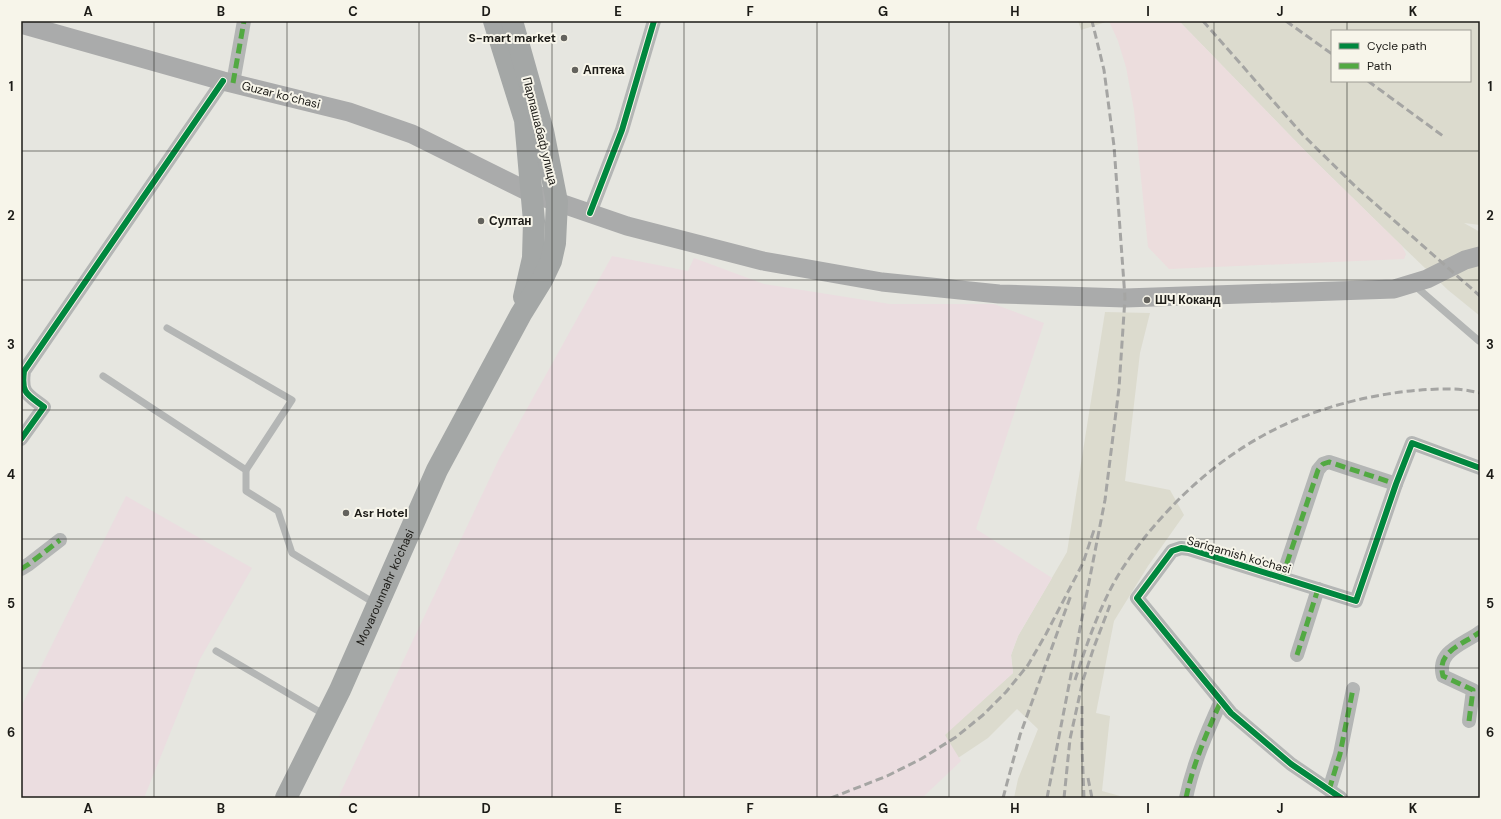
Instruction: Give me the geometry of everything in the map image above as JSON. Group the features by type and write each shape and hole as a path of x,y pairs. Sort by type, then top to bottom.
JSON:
{"highway":[{"name":"Парпашабаф улица","path":"494,21 525,120 531,193"},
{"name":"Парпашабаф улица","path":"512,21 543,131 557,202 555,243"},
{"name":"Movarounnahr ko'chasi","path":"520,314 533,258 534,221 531,193"},
{"name":"Movarounnahr ko'chasi","path":"286,798 327,716 378,605 437,470 520,314 542,280 551,261 555,243"}],"main road":[{"name":"Guzar koʻchasi","path":"21,24 228,82 349,112 412,134 531,193 627,226 763,261 882,282 999,294 1133,298 1394,289 1438,275 1465,260 1480,256"}],"street":[{"path":"21,439 44,407 25,393 22,385 24,371 228,82 244,21"},
{"path":"590,213 622,130 654,21"},
{"name":"Sariqamish ko'chasi","path":"1341,798 1291,764 1231,713 1138,598 1172,551 1181,548 1189,549 1356,601 1396,484 1412,443 1480,468"},
{"path":"1282,578 1318,470 1323,464 1328,462 1396,484"},
{"path":"21,569 60,540"},
{"path":"1297,655 1318,589"},
{"path":"1469,721 1473,690 1443,676 1442,671 1445,656 1450,650 1480,632"},
{"path":"1329,790 1340,754 1353,689"},
{"path":"1186,798 1188,786 1205,736 1221,701"}],"lane":[{"path":"1412,284 1479,341"},
{"path":"167,328 292,400 246,470 246,491 278,511 292,553 378,605"},
{"path":"103,376 246,470"},
{"path":"216,651 327,716"}],"shaded area":[{"path":"1078,21 1109,21 1081,30"},
{"path":"1109,21 1179,21 1313,159 1402,246 1406,254 1404,259 1169,269 1148,247 1134,110 1126,67 1118,41"},
{"path":"1179,21 1480,21 1480,225 1464,223 1480,232 1480,316 1448,290 1313,159"},
{"path":"612,256 688,271 694,258 764,284 890,304 994,304 1044,323 976,529 1052,578 1018,636 1011,655 1013,673 945,735 961,761 922,798 338,798 499,459"},
{"path":"1105,312 1150,313 1140,353 1125,481 1170,490 1184,515 1148,566 1114,621 1096,713 1110,716 1102,791 1127,798 1014,798 1018,779 1038,729 1017,709 988,738 958,758 944,735 1013,673 1011,655 1018,636 1067,552"},
{"path":"126,496 252,568 200,659 144,798 21,798 21,707"}],"railway":[{"path":"1047,798 1105,500 1119,388 1125,298 1114,146 1104,70 1092,21"},
{"path":"1203,21 1303,135 1356,187 1480,296"},
{"path":"1286,21 1331,53"},
{"path":"1369,82 1443,136"},
{"path":"1075,680 1098,616 1116,579 1145,537 1171,507 1215,467 1247,445 1285,424 1331,407 1356,400 1380,395 1429,389 1456,389 1480,393"},
{"path":"831,798 887,776 921,759 956,737 983,715 1006,692 1028,665 1046,634 1083,563 1095,527"},
{"path":"1003,798 1020,735 1071,595"},
{"path":"1064,798 1070,739 1083,680 1110,605"},
{"path":"1082,706 1084,798"},
{"path":"1088,778 1092,798"}],"marked path":[{"path":"233,83 244,21"},
{"path":"1282,578 1318,470 1323,464 1329,462 1396,484"},
{"path":"21,569 60,540"},
{"path":"1297,655 1318,589"},
{"path":"1469,721 1473,690 1443,676 1442,667 1447,654 1480,632"},
{"path":"1329,790 1340,754 1353,689"},
{"path":"1186,798 1196,761 1221,701"}],"cycle path":[{"path":"590,213 622,130 654,21"},
{"path":"21,439 44,407 26,393 23,384 24,371 223,81"},
{"path":"1341,798 1291,764 1231,713 1137,598 1172,551 1181,548 1189,549 1356,601 1396,484 1412,443 1480,468"}],"place":[{"name":"S-mart market","path":"564,38"},
{"name":"Аптека","path":"575,70"},
{"name":"Султан","path":"481,221"},
{"name":"ШЧ Коканд","path":"1147,300"},
{"name":"Asr Hotel","path":"346,513"}]}
